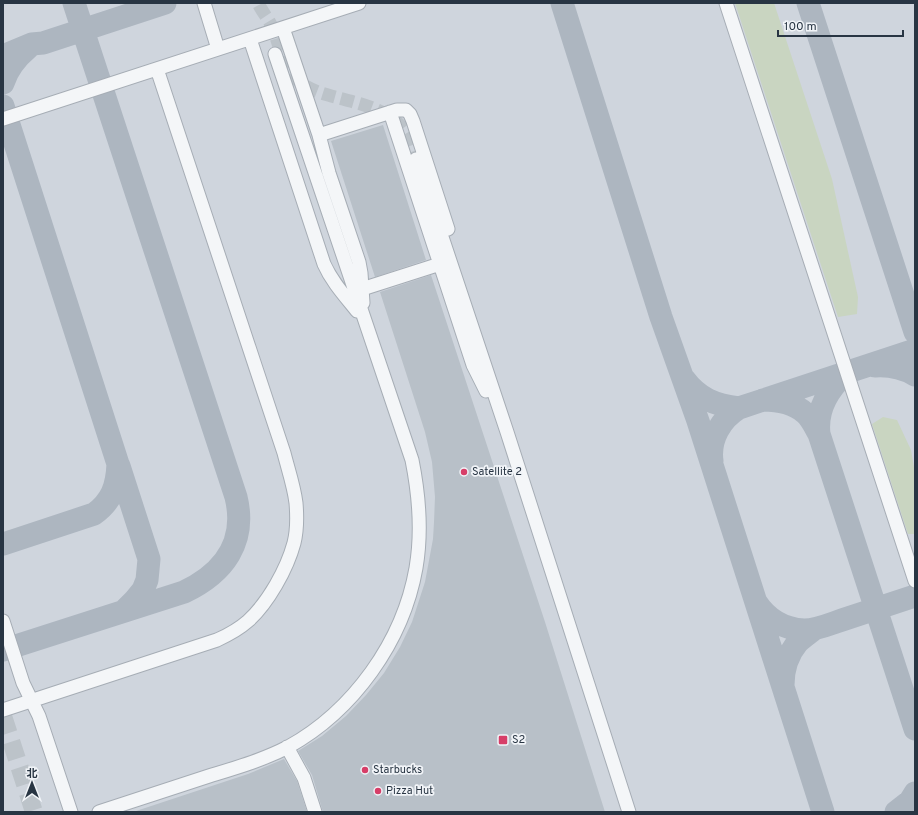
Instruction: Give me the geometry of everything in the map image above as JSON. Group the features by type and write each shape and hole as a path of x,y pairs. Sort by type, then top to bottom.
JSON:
{"lane":[{"path":"204,3 218,49"},
{"path":"726,3 915,581"},
{"path":"3,119 250,39 351,4"},
{"path":"283,28 359,262 364,319"},
{"path":"250,39 326,268 335,283 364,319"},
{"path":"99,812 249,763 287,747 336,712 356,691 372,670 392,639 403,615 416,568 419,546 419,513 417,485 412,460 275,54"},
{"path":"3,710 217,640 233,632 258,612 280,576 290,555 294,541 296,504 293,486 284,453 157,69"},
{"path":"319,135 402,109 406,110 410,114 488,352 507,432"},
{"path":"390,112 473,365 507,432"},
{"path":"416,159 507,432 629,812"},
{"path":"362,289 440,264"},
{"path":"3,621 23,683 39,716 71,812"},
{"path":"287,747 304,778 315,812"}],"shaded area":[{"path":"3,3 915,3 915,812 3,812"}],"green space":[{"path":"735,3 774,3 832,179 858,297 857,314 838,317"},
{"path":"883,417 897,420 911,450 915,473 915,534 908,534 872,424"}],"building":[{"path":"383,125 426,260 375,277 331,141"},
{"name":"Satellite 2","path":"431,275 545,622 605,812 323,812 312,775 298,751 322,736 346,716 384,673 400,647 412,622 425,582 433,539 434,522 435,497 432,462 425,432 380,292"},
{"path":"284,759 297,781 307,812 136,812 248,774"}],"taxiway":[{"path":"3,650 184,592 211,575 221,565 235,542 238,528 239,513 236,497 74,3"},
{"path":"3,56 32,44 43,43 165,3"},
{"path":"562,3 661,317 698,421 823,812"},
{"path":"808,3 915,332"},
{"path":"3,83 13,64 28,48"},
{"path":"3,106 118,464 115,486 105,504 94,514 3,544"},
{"path":"712,461 712,445 714,437 727,418 739,408 915,350"},
{"path":"875,366 886,366 906,370 915,375"},
{"path":"819,434 819,416 824,401 833,387 845,374"},
{"path":"684,379 696,392 708,400 722,405 739,408"},
{"path":"763,400 785,403 801,410 809,417 819,434 915,729"},
{"path":"119,466 149,559 147,580 143,590 125,610"},
{"path":"756,602 765,613 777,622 790,628 804,630 814,629 915,596"},
{"path":"783,685 785,668 791,652 798,642 813,630"},
{"path":"896,812 910,801 915,793"}],"tunnel":[{"path":"259,5 272,26 284,62 291,74 296,79 315,91 361,104 382,112 391,118 406,133 416,159"},
{"path":"3,716 34,812"}],"place":[{"name":"Satellite 2","path":"464,472"},
{"name":"S2","path":"503,740"},
{"name":"Starbucks","path":"365,770"},
{"name":"Pizza Hut","path":"378,791"}]}
